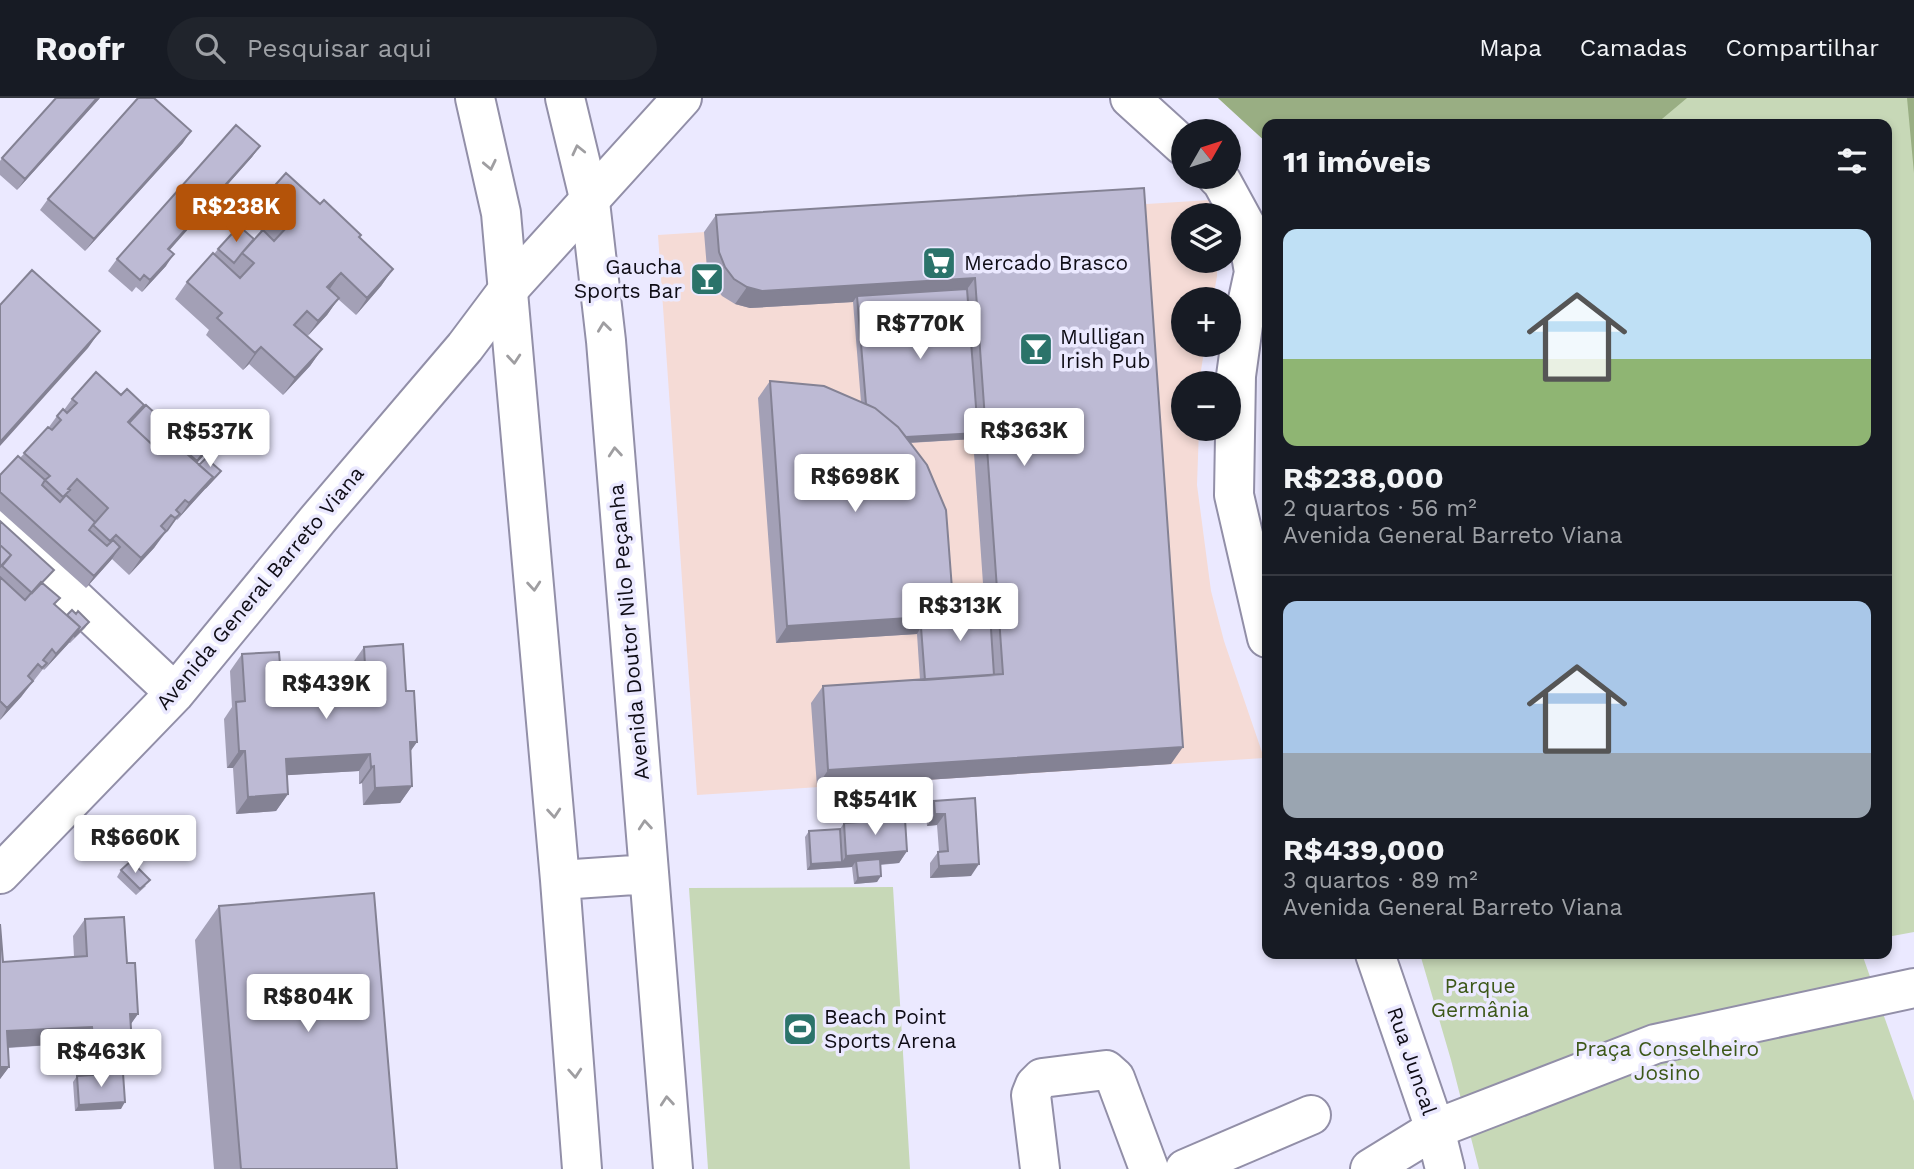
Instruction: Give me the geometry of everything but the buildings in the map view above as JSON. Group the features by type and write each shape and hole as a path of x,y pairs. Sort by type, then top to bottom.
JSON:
{"street":[{"path":"475,98 501,213 560,880 582,1169"},
{"name":"Avenida Doutor Nilo Peçanha","path":"565,98 590,202 609,381 673,1169"},
{"name":"Avenida General Barreto Viana","path":"0,874 175,693 318,518 465,347 507,292 682,98"},
{"path":"1130,98 1171,135"},
{"path":"1226,189 1246,226 1254,272 1244,318 1237,376 1234,495 1262,616"},
{"path":"0,528 175,693"},
{"path":"560,880 649,874"},
{"name":"Rua Juncal","path":"1377,959 1435,1129 1445,1169"},
{"path":"1370,1169 1435,1129 1656,1044 1914,988"},
{"path":"1040,1169 1031,1095 1035,1085 1042,1078 1106,1070 1115,1078 1149,1169"},
{"path":"1185,1169 1311,1115"}],"shaded area":[{"path":"1210,200 1212,203 1171,203 1171,273 1217,273 1217,276 1215,287 1171,287 1171,357 1203,357 1201,371 1171,371 1171,441 1199,441 1197,485 1211,591 1224,641 1262,758 697,795 658,235"}],"green space":[{"path":"1218,98 1914,98 1914,932 1892,936 1892,119 1262,119 1262,138"},
{"path":"1218,98 1687,98 1662,119 1262,119 1262,138"},
{"path":"1907,98 1914,98 1914,173"},
{"name":"Beach Point Sports Arena","path":"893,887 910,1169 708,1169 689,888"},
{"name":"Praça Conselheiro Josino","path":"1421,959 1864,959 1914,1101 1914,1169 1479,1169"}],"place":[{"name":"Mercado Brasco","path":"939,263"},
{"name":"Gaucha Sports Bar","path":"707,279"},
{"name":"Mulligan Irish Pub","path":"1036,349"},
{"name":"Beach Point Sports Arena","path":"800,1029"}],"park label":[{"name":"Parque Germânia","path":"1480,998"}]}
